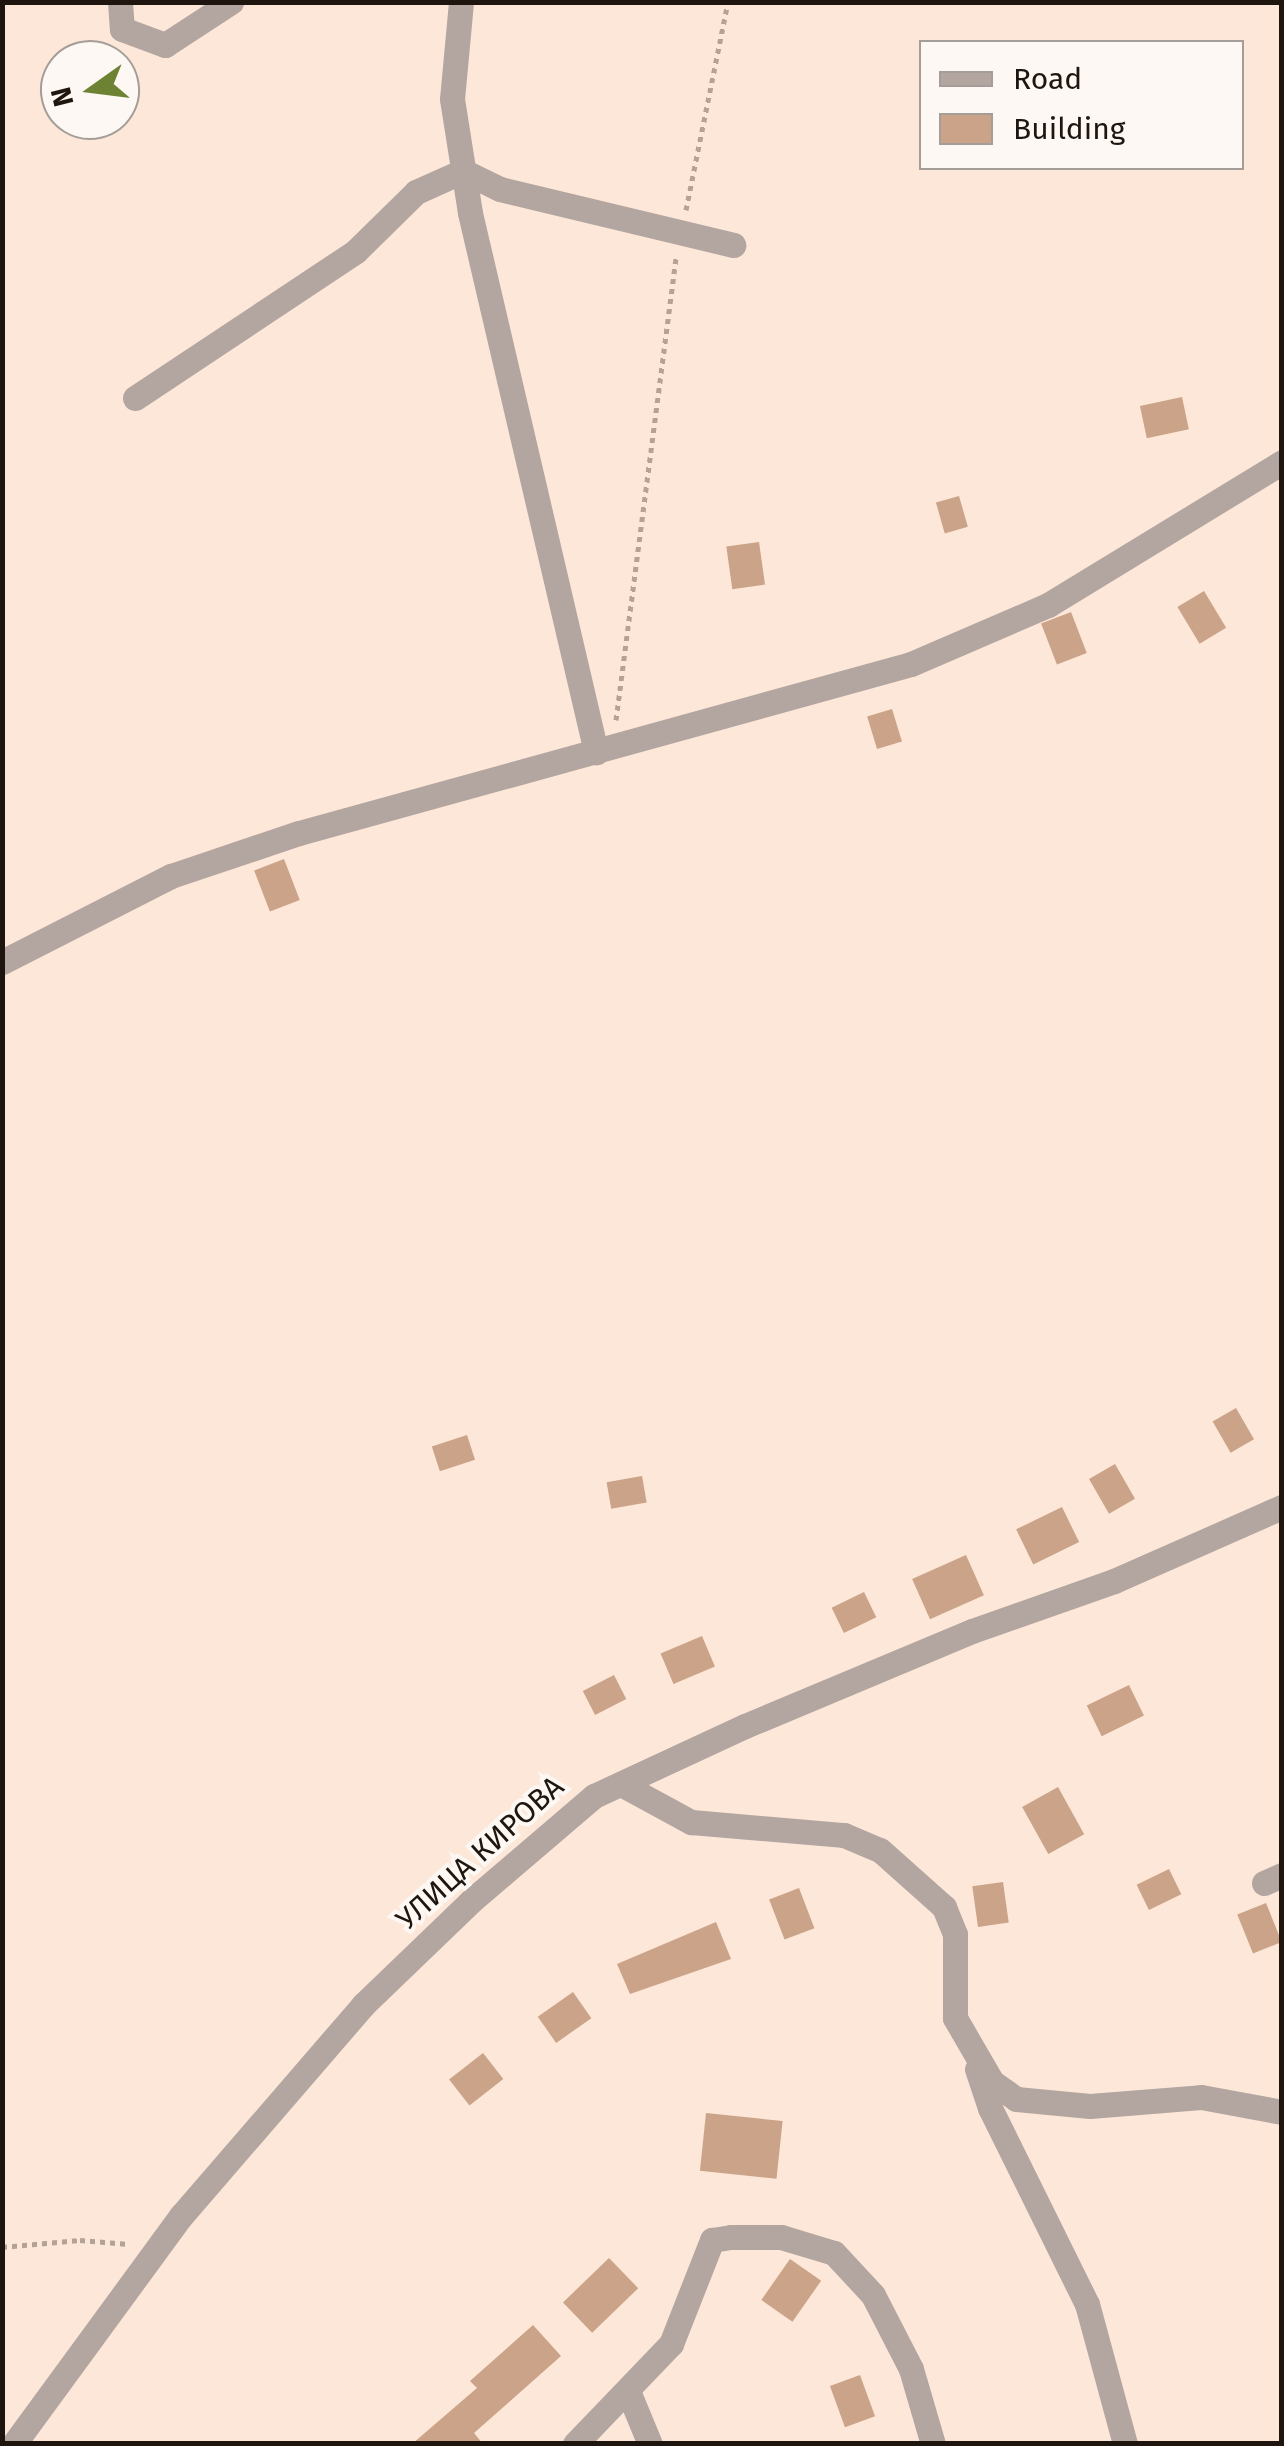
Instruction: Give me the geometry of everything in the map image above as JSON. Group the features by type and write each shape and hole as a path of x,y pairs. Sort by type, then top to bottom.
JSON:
{"street":[{"path":"120,2 122,29 164,45 231,2"},
{"path":"461,2 452,100 463,171 605,750"},
{"path":"463,171 500,189 733,244"},
{"path":"135,398 356,251 416,192 463,171"},
{"path":"2,962 171,876 393,804 605,750 945,649 1048,605 1282,462"},
{"name":"УЛИЦА КИРОВА","path":"14,2444 158,2247 362,2005 471,1900 594,1796 815,1696 1131,1575 1282,1507"},
{"path":"621,1784 691,1822 844,1834 880,1850 944,1907 955,1934 955,2018 990,2108 1087,2304 1125,2444"},
{"path":"972,2054 992,2082 1016,2099 1090,2106 1200,2097 1282,2112"},
{"path":"575,2444 670,2344 712,2240 781,2237 834,2253 873,2295 911,2369 932,2444"},
{"path":"628,2391 650,2444"}],"path":[{"path":"605,750 681,232 728,2"},
{"path":"2,2247 80,2240 158,2247"}],"building":[{"path":"1182,397 1189,429 1147,438 1140,406"},
{"path":"959,496 968,527 945,533 936,503"},
{"path":"759,542 765,585 732,589 726,547"},
{"path":"1204,591 1226,628 1200,644 1177,607"},
{"path":"1071,612 1087,653 1057,665 1041,623"},
{"path":"892,709 902,742 877,749 867,717"},
{"path":"284,859 300,900 270,912 254,870"},
{"path":"1236,1408 1254,1439 1231,1453 1213,1422"},
{"path":"467,1435 475,1460 440,1471 432,1446"},
{"path":"1115,1464 1135,1499 1109,1514 1089,1479"},
{"path":"642,1476 647,1503 611,1509 607,1482"},
{"path":"1062,1507 1079,1542 1033,1564 1016,1529"},
{"path":"966,1555 984,1595 930,1619 912,1579"},
{"path":"864,1592 876,1617 844,1633 832,1608"},
{"path":"702,1636 715,1666 673,1684 661,1654"},
{"path":"614,1675 626,1699 595,1715 583,1691"},
{"path":"1129,1685 1144,1716 1102,1736 1087,1706"},
{"path":"1058,1787 1084,1834 1048,1854 1022,1807"},
{"path":"1169,1869 1181,1894 1149,1910 1137,1885"},
{"path":"1003,1882 1009,1923 978,1927 972,1886"},
{"path":"799,1888 814,1928 785,1940 769,1899"},
{"path":"1266,1903 1282,1942 1253,1954 1237,1915"},
{"path":"716,1922 731,1959 630,1994 617,1964"},
{"path":"573,1992 591,2018 556,2043 538,2017"},
{"path":"483,2053 503,2079 469,2105 449,2079"},
{"path":"706,2113 783,2121 777,2179 700,2171"},
{"path":"609,2258 638,2288 592,2333 563,2302"},
{"path":"790,2259 821,2281 792,2322 761,2300"},
{"path":"533,2325 561,2356 474,2433 483,2444 412,2444 477,2388 470,2381"},
{"path":"860,2375 875,2416 845,2427 830,2386"}]}
